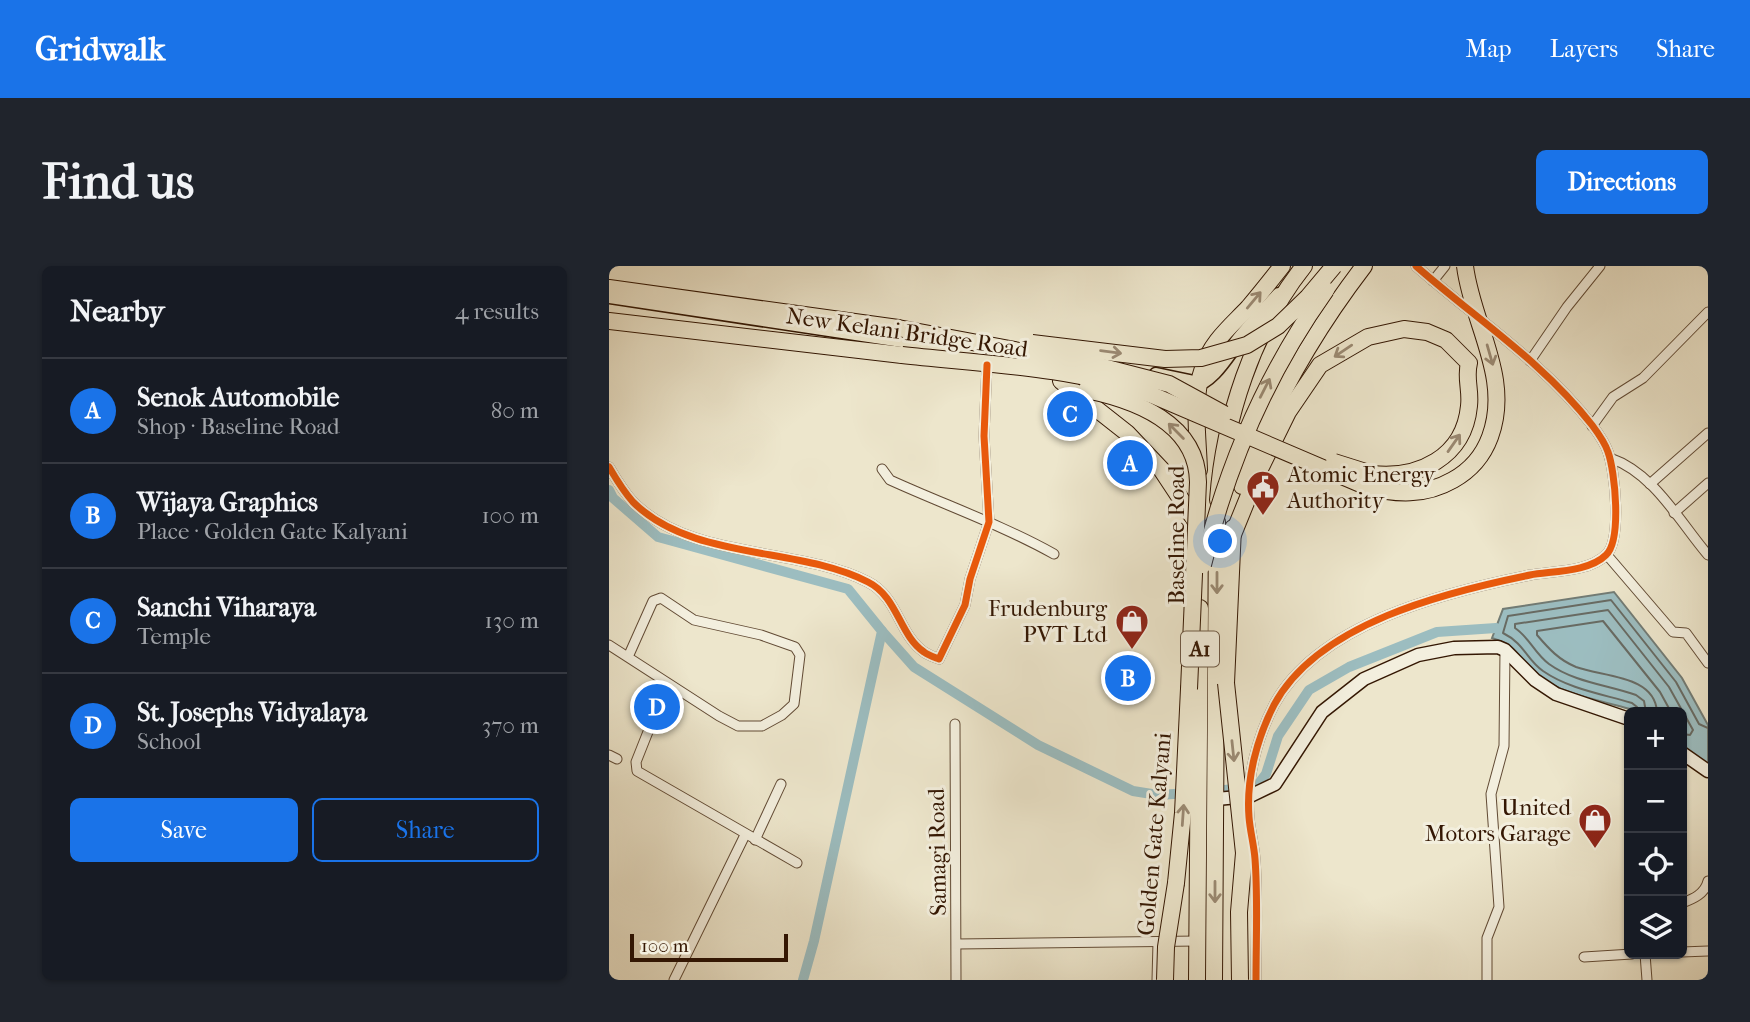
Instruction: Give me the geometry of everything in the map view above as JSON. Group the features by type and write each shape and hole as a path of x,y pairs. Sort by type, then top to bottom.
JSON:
{"highway":[{"path":"609,288 898,328 1165,359 1201,358 1247,345 1278,326 1308,297 1334,266"},
{"name":"Golden Gate Kalyani","path":"1165,980 1181,840 1196,603 1214,518 1237,452 1273,372 1308,315 1344,266"},
{"path":"1240,980 1239,912 1244,853 1226,683 1232,537 1236,503 1276,402 1313,338 1364,266"},
{"path":"609,321 1034,370 1126,387 1152,395 1365,486 1391,492 1417,492 1449,482 1470,468 1484,451 1496,417 1494,372 1472,303 1465,266"},
{"name":"New Kelani Bridge Road","path":"1199,384 1208,354 1222,332 1294,270"},
{"name":"Baseline Road","path":"1216,799 1217,507 1224,446 1238,395 1269,319 1294,270"},
{"path":"898,328 1100,366 1169,384 1205,405 1262,431 1275,436 1288,442 1338,464 1385,475 1409,473 1431,465 1455,443 1468,415 1470,396 1466,376 1469,363 1446,340 1427,332 1404,329 1368,337 1320,365 1278,431 1273,441 1258,473 1232,537"},
{"path":"902,355 1032,378 1119,397 1153,412 1177,431 1191,450 1198,475 1189,689"},
{"path":"1061,381 1127,433 1161,470 1200,528"},
{"name":"Baseline Road","path":"1198,941 1199,384"},
{"name":"A1","path":"1214,980 1216,799"},
{"name":"A1","path":"1197,980 1198,941"}],"main road":[{"path":"1224,446 1216,411 1199,384 1217,368 1294,270"},
{"name":"New Kelani Bridge Road","path":"609,296 1134,375 1164,376 1199,384"},
{"name":"New Kelani Bridge Road","path":"609,315 988,365 1032,372 1061,381 1167,389 1199,384"},
{"name":"New Kelani Bridge Road","path":"1134,375 1190,358 1222,332"}],"street":[{"path":"1256,980 1255,859 1249,816 1254,764 1257,744 1275,703 1301,668 1338,640 1416,605 1492,584 1571,570 1607,555 1613,540 1614,491 1610,458 1608,450 1592,426 1530,360 1416,266"},
{"path":"1433,281 1445,266"},
{"path":"1530,360 1600,266"},
{"path":"1592,426 1613,397 1643,378 1708,312"},
{"path":"609,467 632,501 652,518 673,530 725,546 817,565 870,583 883,592 923,652 939,659 965,605 970,579 989,522 984,436 988,365"},
{"path":"1650,484 1708,432"},
{"path":"1610,458 1633,469 1650,484 1708,555"},
{"path":"882,470 890,480 989,522 1054,554"},
{"path":"1675,513 1708,483"},
{"path":"1697,542 1708,537"},
{"path":"1607,555 1673,632 1686,633 1692,639 1708,663"},
{"path":"609,645 667,684 739,726 762,726 782,715 794,704 800,654 795,647 775,639 694,620 658,598 653,601 628,657"},
{"path":"1216,799 1250,794 1275,784 1322,712 1364,678 1418,655 1454,648 1491,646 1506,650 1535,680 1556,694 1624,717"},
{"path":"1487,980 1487,938 1499,907 1491,794 1504,746 1506,650"},
{"path":"667,684 636,762 637,771 797,863"},
{"name":"Samagi Road","path":"954,724 956,980"},
{"path":"1687,756 1708,771"},
{"path":"755,840 781,784"},
{"path":"674,980 745,835"},
{"path":"1687,901 1697,897 1708,881"},
{"path":"957,944 1198,941"},
{"path":"1157,980 1158,942"},
{"path":"1687,952 1708,950"},
{"path":"1584,957 1624,954"},
{"path":"1645,959 1647,980"}],"water":[{"path":"1614,592 1682,678 1708,725 1708,767 1687,752 1687,707 1624,708 1594,700 1547,682 1509,646 1492,638 1503,609"}],"waterway":[{"path":"609,490 613,498 658,537 848,589 882,631 814,941 803,980"},
{"path":"1209,792 1257,786 1266,774 1278,736 1309,690 1349,667 1437,632 1496,628"},
{"path":"882,631 914,667 1038,745 1133,791 1158,795 1190,793"}],"cycle path":[{"path":"1256,980 1256,874 1249,817 1249,788 1263,731 1274,705 1294,677 1321,652 1352,632 1387,616 1461,591 1590,565 1606,555 1614,535 1616,505 1611,461 1594,428 1552,381 1416,266"},
{"path":"609,467 633,502 657,521 685,534 715,544 810,563 868,582 886,597 916,645 939,659 965,605 970,579 989,522 984,436 987,365"}],"place":[{"name":"Sanchi Viharaya","path":"1070,414"},
{"name":"Senok Automobile","path":"1130,463"},
{"name":"Atomic Energy Authority","path":"1263,517"},
{"name":"Frudenburg PVT Ltd","path":"1132,651"},
{"name":"Wijaya Graphics","path":"1128,678"},
{"name":"St. Josephs Vidyalaya","path":"657,707"},
{"name":"United Motors Garage","path":"1595,850"}]}
